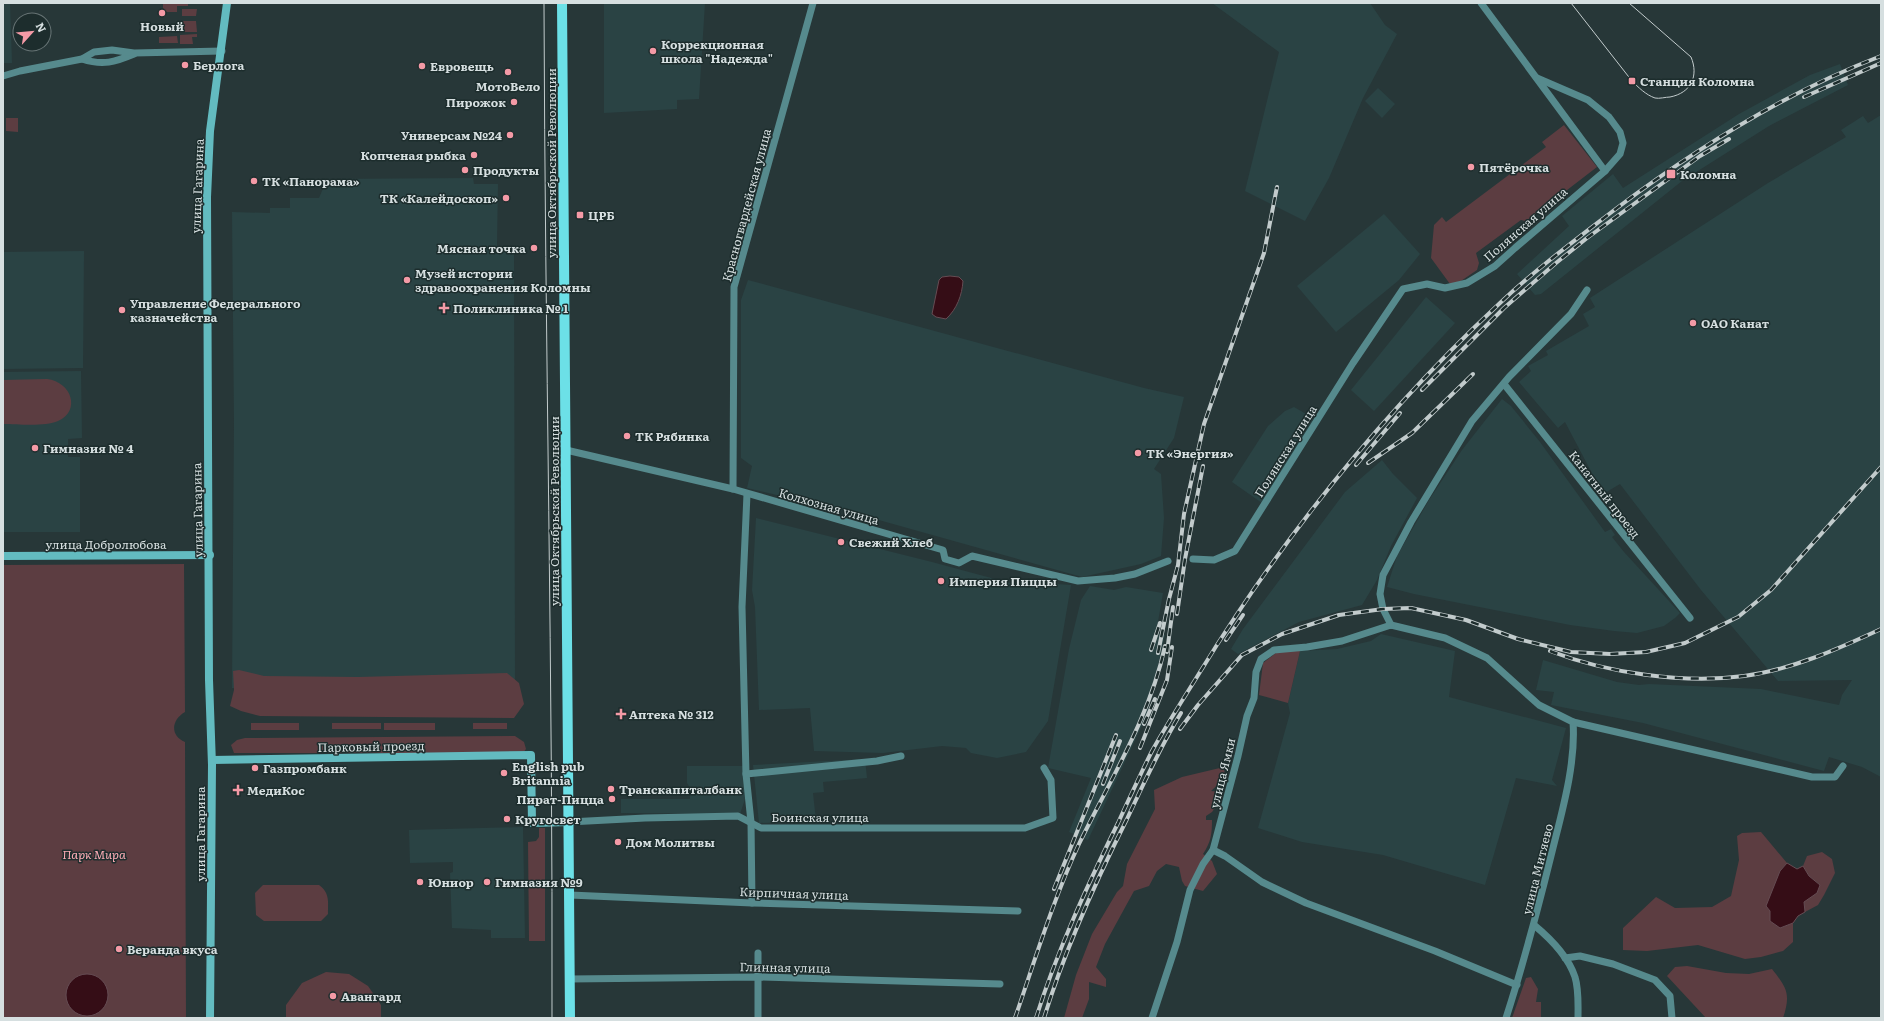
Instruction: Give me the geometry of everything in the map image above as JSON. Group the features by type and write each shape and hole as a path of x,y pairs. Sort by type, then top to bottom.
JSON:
{"main road":[{"name":"улица Октябрьской Революции","path":"562,3 570,1018"}],"street":[{"name":"улица Гагарина","path":"210,1018 212,760 209,680 210,555 207,197 210,131 222,51 227,3"},
{"name":"Красногвардейская улица","path":"733,489 734,287 813,3"},
{"name":"Полянская улица","path":"1193,559 1214,560 1235,551 1353,363 1403,289 1427,284 1445,288 1468,283 1481,276 1495,266 1606,170 1620,154 1623,143 1620,132 1609,117 1588,100 1537,78 1481,3"},
{"path":"3,76 82,59 94,52 112,50 134,54 222,51"},
{"path":"82,59 96,63 116,62 134,54"},
{"path":"1537,78 1606,170"},
{"path":"1587,290 1571,314 1504,384 1472,421 1411,522 1383,575 1380,594 1383,609 1391,625 1445,638 1487,658 1539,705 1573,722 1812,777 1835,777 1843,766"},
{"name":"Канатный проезд","path":"1504,384 1690,618"},
{"name":"Колхозная улица","path":"566,450 733,489 943,550 945,559 959,563 972,556 1078,581 1115,578 1135,574 1168,562"},
{"path":"747,494 742,607 746,774 751,822 752,903"},
{"name":"улица Добролюбова","path":"3,556 210,555"},
{"name":"улица Ямки","path":"1152,1018 1177,942 1190,890 1203,864 1213,850 1247,716 1254,698 1256,672 1261,659 1274,650 1307,647 1342,641 1391,625"},
{"name":"улица Митяево","path":"1506,1018 1534,925 1564,804 1574,738 1573,722"},
{"name":"Парковый проезд","path":"212,760 531,755 532,823 569,822"},
{"path":"746,774 877,761 901,756"},
{"name":"Боинская улица","path":"569,822 645,818 738,816 761,828 1025,828 1054,818 1051,780 1044,768"},
{"path":"1213,850 1225,856 1262,882 1306,903 1428,948 1516,985"},
{"name":"Кирпичная улица","path":"570,895 752,903 1018,911"},
{"path":"1534,925 1550,938 1565,958 1575,977 1578,1018"},
{"path":"758,954 758,1018"},
{"path":"1565,958 1580,956 1600,960 1655,980 1670,996 1672,1018"},
{"name":"Глинная улица","path":"570,979 758,977 1000,984"}],"shaded area":[{"path":"3,3 10,3 12,63 3,63"},
{"name":"Коррекционная школа \"Надежда\"","path":"604,3 705,3 699,99 677,100 677,109 604,113"},
{"path":"1212,3 1370,3 1385,25 1397,34 1363,98 1329,178 1305,221 1245,191 1279,52"},
{"path":"1840,64 1848,85 1769,126 1682,181 1541,294 1535,295 1517,274 1569,226 1562,216 1613,174 1623,188 1739,114 1810,75"},
{"path":"1378,88 1395,104 1382,118 1365,101"},
{"path":"1881,115 1881,777 1862,767 1829,757 1824,771 1643,723 1551,705 1554,692 1536,690 1543,660 1617,682 1639,685 1649,684 1761,689 1839,705 1842,695 1852,680 1778,681 1701,590 1620,484 1603,494 1565,422 1558,428 1519,382 1531,371 1528,366 1548,355 1546,351 1589,326 1583,314 1595,307 1590,298 1768,183 1846,137 1841,130 1863,116 1868,123"},
{"path":"473,178 474,184 498,184 497,245 499,252 514,251 515,686 232,688 234,422 232,212 270,213 270,208 290,208 290,198 319,198 327,179"},
{"path":"1384,214 1420,254 1399,280 1336,332 1297,286"},
{"path":"84,251 83,368 3,369 3,252"},
{"path":"942,277 959,277 963,281 960,297 953,311 946,319 936,317 932,314 939,280"},
{"path":"748,280 1144,388 1184,397 1174,438 1154,469 1161,474 1164,518 1161,556 1141,564 1082,577 861,515 747,488 752,466 741,458 741,300"},
{"path":"1426,297 1455,323 1374,411 1351,390"},
{"name":"Гимназия № 4","path":"81,371 82,438 68,439 68,457 80,457 80,532 3,532 3,372"},
{"path":"1502,399 1511,406 1540,442 1605,532 1611,529 1615,535 1612,537 1624,552 1680,613 1675,618 1664,626 1637,633 1614,631 1570,625 1414,594 1387,587 1397,556 1429,500 1462,450"},
{"path":"1294,407 1313,418 1312,422 1262,503 1232,482 1268,426 1285,411"},
{"path":"1382,460 1393,474 1417,498 1391,546 1377,580 1362,605 1299,622 1238,654 1231,649 1243,629 1345,492"},
{"path":"756,518 932,562 1028,588 1029,582 1071,585 1048,721 1026,752 997,758 971,753 966,748 942,746 883,753 814,751 810,708 759,710 755,607 752,590"},
{"path":"1090,586 1114,590 1126,587 1163,593 1156,633 1165,635 1147,715 1088,840 1069,832 1091,778 1048,768 1069,649 1081,600"},
{"path":"1381,634 1455,651 1449,697 1566,728 1552,780 1557,786 1516,778 1485,885 1383,855 1302,842 1258,828 1290,713 1288,703 1300,651 1337,649 1371,641"},
{"path":"865,759 867,778 823,782 824,792 813,793 816,821 759,823 753,765"},
{"path":"687,766 743,766 745,799 740,814 621,813 621,799 690,799 690,788 687,783"},
{"name":"Гимназия №9","path":"523,827 525,938 491,938 491,930 452,928 450,873 453,872 453,862 410,863 409,830"},
{"path":"1787,863 1797,869 1803,866 1809,876 1820,885 1817,893 1804,902 1805,912 1798,916 1793,923 1780,928 1770,921 1770,911 1766,906 1780,871"},
{"path":"87,974 102,980 108,995 102,1010 87,1016 72,1010 66,995 72,980"}],"green space":[{"path":"163,3 188,3 188,6 177,6 177,12 163,12"},
{"path":"182,9 197,9 196,16 182,16"},
{"path":"182,21 196,21 197,32 180,32"},
{"path":"197,34 197,37 192,37 193,44 180,44 180,35"},
{"path":"177,36 178,43 159,43 159,37"},
{"path":"6,118 18,118 18,132 6,131"},
{"path":"1564,125 1597,167 1532,217 1525,221 1521,220 1476,253 1479,263 1477,270 1458,283 1450,284 1431,258 1434,225 1442,217 1446,222 1546,147 1542,142"},
{"path":"47,379 56,381 68,391 71,404 70,411 58,421 53,423 31,425 3,424 3,380"},
{"name":"Парк Мира","path":"184,564 185,712 177,719 174,728 177,736 185,742 186,1018 3,1018 3,565"},
{"path":"1281,649 1300,651 1288,703 1259,695 1263,663"},
{"path":"239,670 264,676 358,677 507,673 519,683 524,704 514,718 260,716 241,711 230,706 234,690 233,671"},
{"path":"251,723 299,723 299,730 251,730"},
{"path":"332,723 381,723 381,729 332,729"},
{"path":"384,723 435,723 435,730 384,730"},
{"path":"473,723 507,723 507,729 473,729"},
{"path":"515,736 524,742 526,749 523,753 234,753 231,745 237,740 245,738"},
{"path":"1224,767 1225,778 1211,791 1221,792 1222,798 1212,812 1206,816 1206,820 1212,820 1212,830 1206,850 1203,854 1212,861 1217,874 1203,891 1185,886 1182,881 1179,867 1166,864 1157,871 1149,886 1134,891 1105,944 1096,967 1106,979 1106,987 1089,982 1089,999 1082,1018 1064,1018 1076,975 1092,934 1117,892 1123,886 1127,864 1155,809 1154,790 1182,777"},
{"path":"539,828 545,828 545,941 529,941 528,842 536,841 539,837"},
{"path":"1761,832 1787,863 1780,871 1767,906 1780,928 1793,923 1793,942 1783,951 1761,957 1745,959 1698,945 1647,951 1623,950 1623,928 1656,897 1675,908 1712,907 1731,896 1739,860 1737,836 1742,833"},
{"path":"1822,852 1832,859 1835,873 1818,905 1805,912 1804,902 1820,885 1809,876 1803,866 1807,856"},
{"path":"263,885 319,885 323,888 327,895 328,914 321,921 264,921 256,915 255,893"},
{"path":"1687,966 1726,973 1749,974 1772,969 1781,981 1786,992 1787,1003 1783,1018 1706,1018 1667,976 1675,967"},
{"name":"Авангард","path":"326,972 349,974 368,986 381,1005 381,1018 286,1018 286,1005 302,983"},
{"path":"1531,977 1538,989 1536,1002 1541,1002 1541,1018 1512,1018 1526,978"}],"tram line":[{"path":"544,3 552,1018"},
{"path":"1571,3 1632,81 1642,91 1652,97 1657,98 1670,97 1683,92 1688,88 1693,77 1694,71 1691,57 1629,3"}],"railway":[{"path":"1036,1018 1053,968 1073,919 1152,751 1232,622 1266,573 1301,524 1376,432 1457,344 1500,303 1541,267 1613,211 1708,144 1741,124 1810,87 1881,56"},
{"path":"1804,97 1881,63"},
{"path":"1422,390 1504,308 1556,263 1587,238 1700,156 1729,139"},
{"path":"1158,653 1169,599 1178,565 1184,514 1204,424 1264,253 1277,187"},
{"path":"1368,463 1412,433 1473,374"},
{"path":"1356,465 1400,413"},
{"path":"1177,614 1185,559 1203,466"},
{"path":"1180,729 1198,705 1242,655 1282,634 1339,615 1383,609 1411,608 1466,620 1518,639 1571,652 1610,654 1646,652 1685,643 1738,617 1771,590 1881,467"},
{"path":"1167,652 1173,607"},
{"path":"1226,640 1243,615"},
{"path":"1151,650 1160,623"},
{"path":"1550,651 1572,659 1620,671 1646,675 1696,679 1720,678 1762,673 1797,664 1881,629"},
{"path":"1015,1018 1061,887 1079,844 1128,748 1150,698 1165,646"},
{"path":"1140,748 1167,680 1172,647"},
{"path":"1144,724 1155,699"},
{"path":"1044,1018 1061,967 1103,867 1152,765 1181,713"},
{"path":"1054,889 1116,735"},
{"path":"1103,784 1120,741"}],"place":[{"name":"Новый","path":"162,13"},
{"name":"Коррекционная школа \"Надежда\"","path":"653,51"},
{"name":"Берлога","path":"185,65"},
{"name":"Евровещь","path":"422,66"},
{"name":"МотоВело","path":"508,72"},
{"name":"Станция Коломна","path":"1632,81"},
{"name":"Пирожок","path":"514,102"},
{"name":"Универсам №24","path":"510,135"},
{"name":"Копченая рыбка","path":"474,155"},
{"name":"Пятёрочка","path":"1471,167"},
{"name":"Продукты","path":"465,170"},
{"name":"Коломна","path":"1671,174"},
{"name":"ТК «Панорама»","path":"254,181"},
{"name":"ТК «Калейдоскоп»","path":"506,198"},
{"name":"ЦРБ","path":"580,215"},
{"name":"Мясная точка","path":"534,248"},
{"name":"Музей истории здравоохранения Коломны","path":"407,280"},
{"name":"Поликлиника № 1","path":"444,308"},
{"name":"Управление Федерального казначейства","path":"122,310"},
{"name":"ОАО Канат","path":"1693,323"},
{"name":"ТК Рябинка","path":"627,436"},
{"name":"Гимназия № 4","path":"35,448"},
{"name":"ТК «Энергия»","path":"1138,453"},
{"name":"Свежий Хлеб","path":"841,542"},
{"name":"Империя Пиццы","path":"941,581"},
{"name":"Аптека № 312","path":"621,714"},
{"name":"Газпромбанк","path":"255,768"},
{"name":"English pub Britannia","path":"504,773"},
{"name":"Транскапиталбанк","path":"611,789"},
{"name":"МедиКос","path":"238,790"},
{"name":"Пират-Пицца","path":"612,799"},
{"name":"Кругосвет","path":"507,819"},
{"name":"Дом Молитвы","path":"618,842"},
{"name":"Юниор","path":"420,882"},
{"name":"Гимназия №9","path":"487,882"},
{"name":"Веранда вкуса","path":"119,949"},
{"name":"Авангард","path":"333,996"}]}
